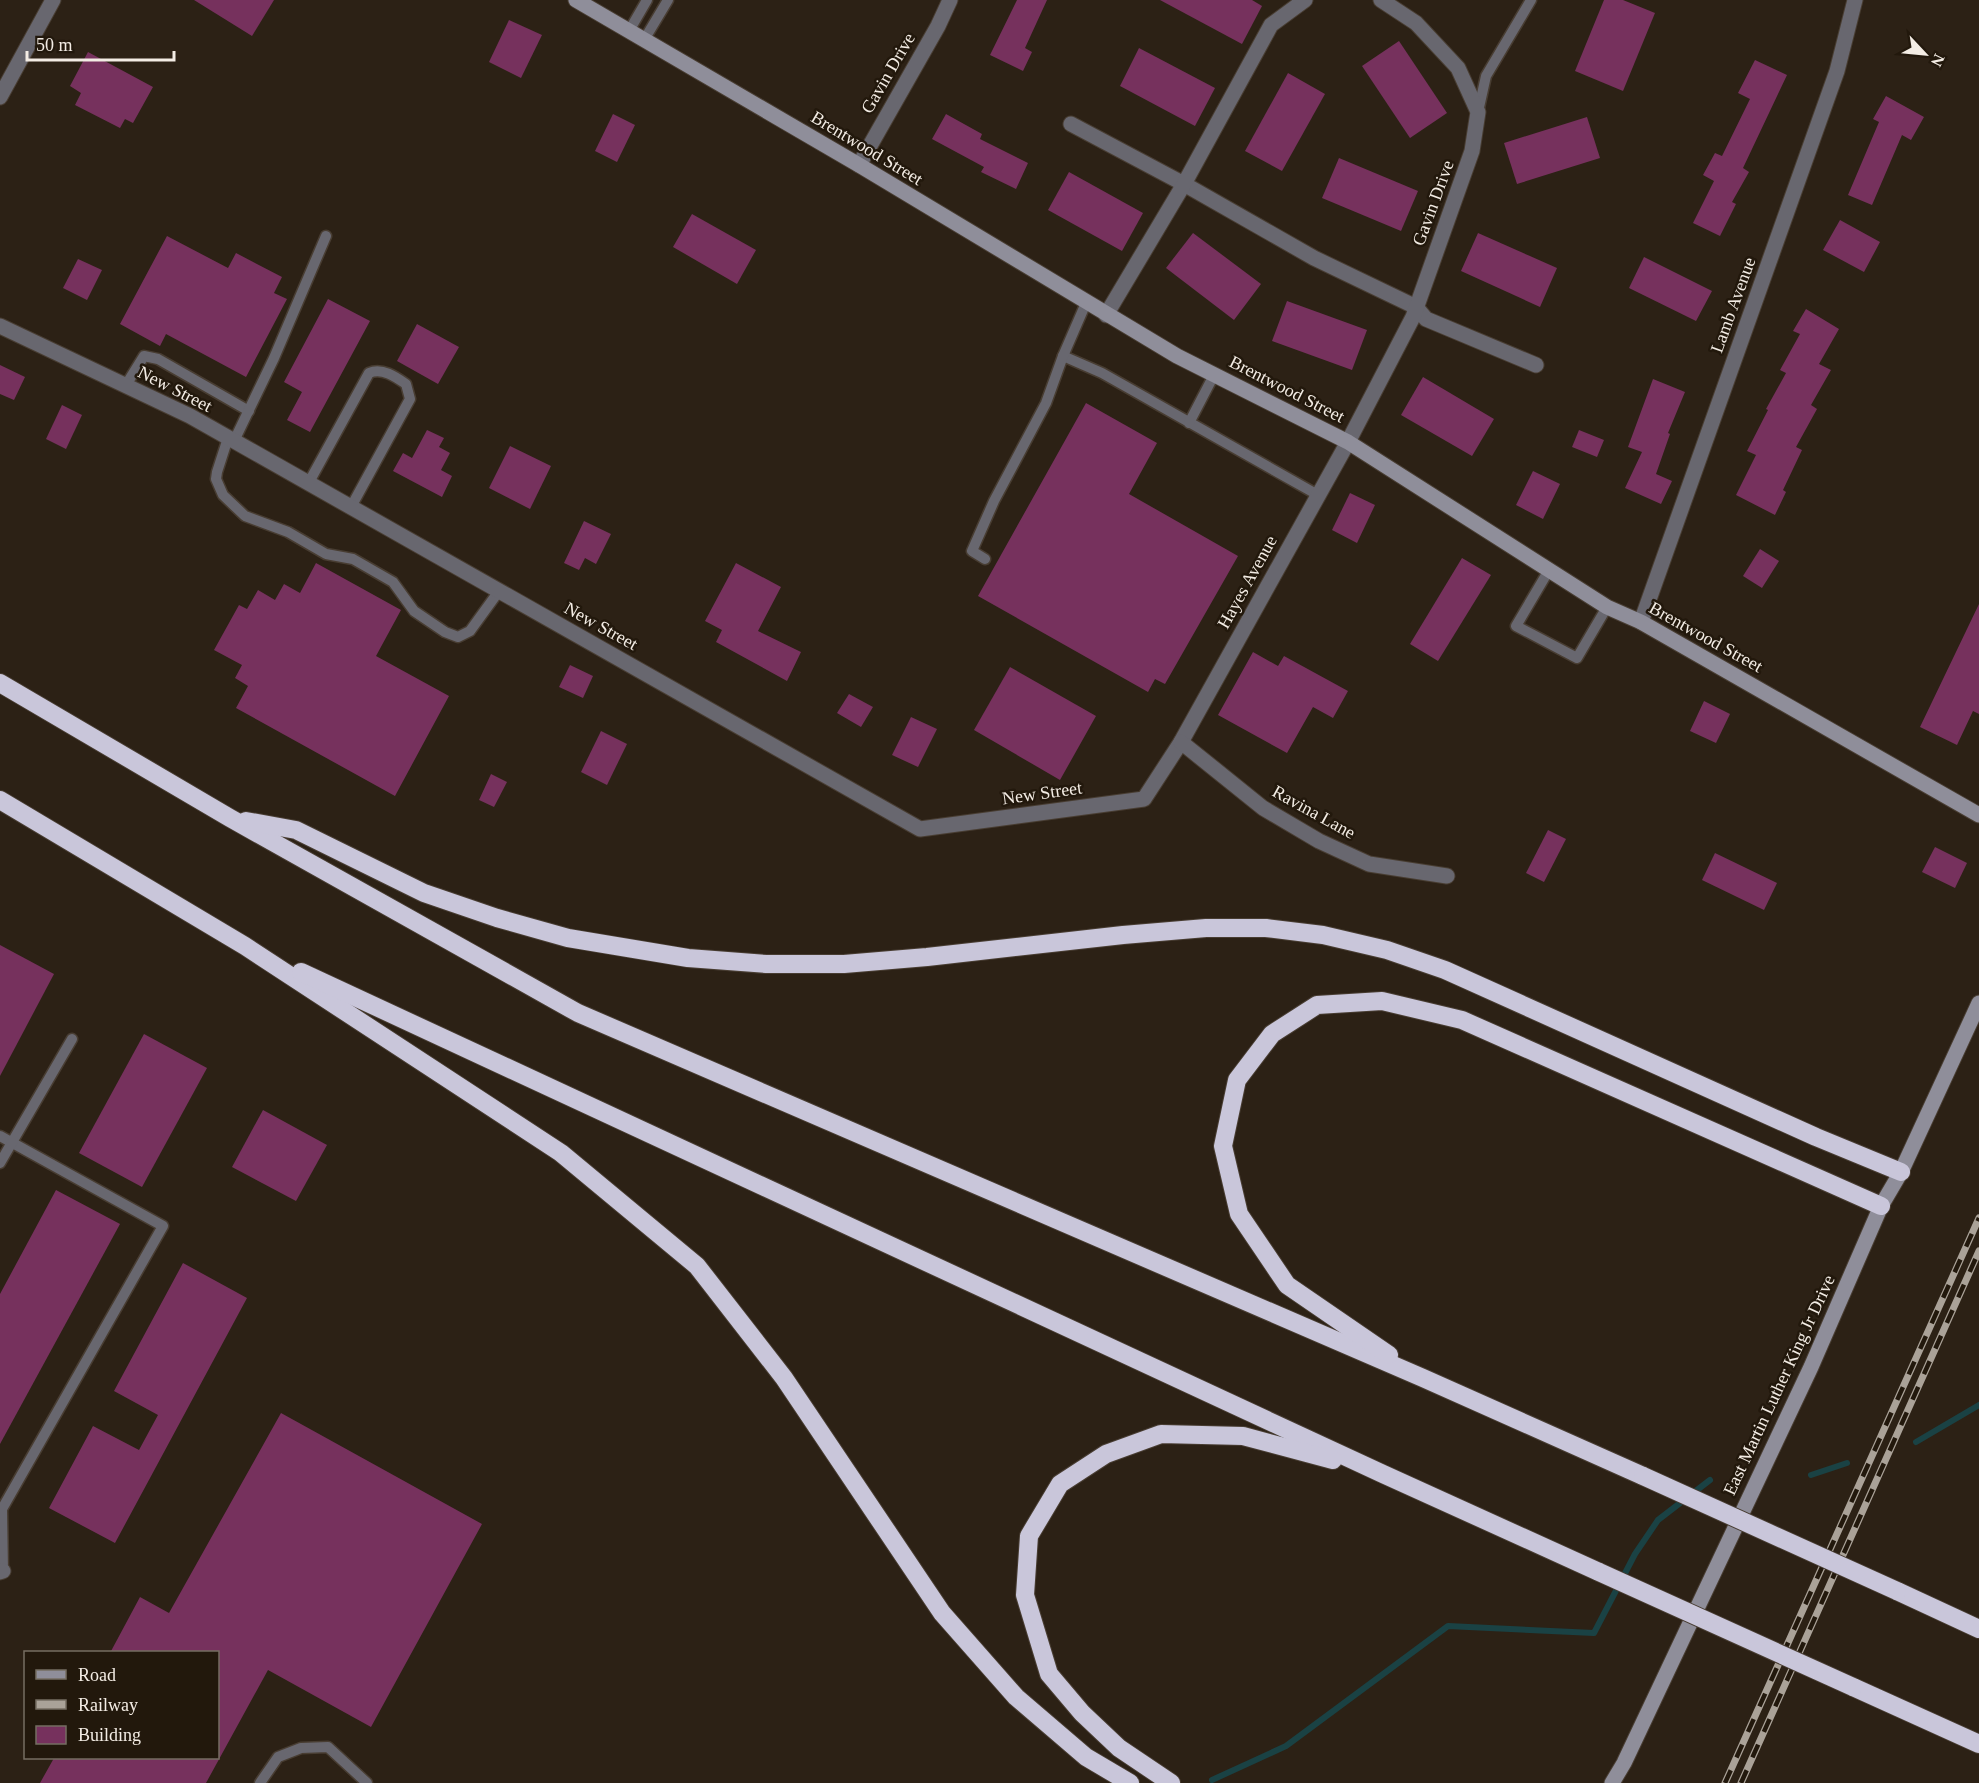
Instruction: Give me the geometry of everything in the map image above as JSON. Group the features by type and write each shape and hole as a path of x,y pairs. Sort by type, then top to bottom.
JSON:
{"highway":[{"path":"0,683 230,818 578,1013 1423,1378 1979,1629"},
{"path":"0,800 245,946 561,1153 697,1266 784,1378 942,1613 1016,1697 1086,1757 1130,1783"},
{"path":"230,818 296,830 424,893 498,918 568,938 688,958 766,964 844,964 1206,928 1266,928 1323,935 1387,951 1445,970 1816,1137 1901,1172"},
{"path":"245,946 1383,1474 1979,1744"},
{"path":"1423,1378 1287,1285 1239,1214 1223,1146 1237,1080 1272,1034 1317,1005 1382,1001 1461,1020 1881,1206"},
{"path":"1171,1783 1119,1748 1082,1713 1049,1674 1025,1595 1029,1536 1060,1484 1106,1454 1161,1434 1243,1436 1383,1474"}],"main road":[{"name":"Brentwood Street","path":"576,0 859,165 1177,356 1348,441 1607,607 1641,622 1979,815"},
{"name":"East Martin Luther King Jr Drive","path":"1612,1783 1639,1731 1811,1367 1881,1206 1901,1172 1979,1003"}],"street":[{"path":"0,98 53,0"},
{"name":"Gavin Drive","path":"859,165 938,26 950,0"},
{"path":"1381,0 1416,23 1458,68 1478,112"},
{"name":"Lamb Avenue","path":"1641,622 1837,71 1855,0"},
{"path":"1106,315 1184,184 1271,25 1296,3"},
{"name":"Gavin Drive","path":"1348,441 1413,317 1472,151 1478,112"},
{"path":"1071,124 1184,184 1314,258 1416,307 1426,319 1536,364"},
{"name":"New Street","path":"0,326 190,416 920,829 1144,799 1181,742"},
{"name":"Hayes Avenue","path":"1181,742 1348,441"},
{"name":"Ravina Lane","path":"1181,742 1263,808 1319,841 1369,864 1447,876"}],"lane":[{"path":"629,31 647,0"},
{"path":"644,40 668,0"},
{"path":"1478,112 1486,75 1531,0"},
{"path":"326,236 288,328 249,411 231,440 216,472 216,479 223,495 245,516 288,532 326,554 353,559 393,582 414,611 458,638 470,631 499,591"},
{"path":"985,559 972,551 1004,482 1046,403 1086,303"},
{"path":"126,386 144,356 158,360 249,411"},
{"path":"1063,356 1102,373 1318,495"},
{"path":"309,484 369,373 374,370 385,372 406,384 410,399 351,507"},
{"path":"1189,423 1214,375"},
{"path":"1549,570 1516,626 1577,658 1607,607"},
{"path":"0,1163 72,1039"},
{"path":"0,1136 163,1226 2,1509 2,1571"},
{"path":"260,1783 278,1757 302,1748 328,1747 367,1783"}],"building":[{"path":"194,0 274,0 252,36"},
{"path":"1017,0 1047,0 1025,48 1032,52 1023,71 990,55"},
{"path":"1160,0 1252,0 1262,6 1242,44"},
{"path":"1604,0 1623,0 1655,13 1623,91 1575,71"},
{"path":"509,20 542,35 521,78 489,62"},
{"path":"1399,41 1447,113 1410,138 1362,66"},
{"path":"1139,48 1215,88 1195,126 1120,86"},
{"path":"88,52 153,87 133,123 125,119 120,128 75,105 81,93 70,86"},
{"path":"1755,60 1787,75 1743,168 1749,172 1732,202 1736,204 1720,236 1693,223 1714,181 1703,175 1715,153 1722,156 1750,99 1738,93"},
{"path":"1288,73 1325,94 1282,171 1245,151"},
{"path":"1886,96 1924,117 1911,140 1902,135 1872,205 1848,195 1879,122 1873,119"},
{"path":"613,114 635,125 617,162 595,151"},
{"path":"946,114 982,134 980,139 1028,163 1016,189 981,172 984,167 932,139"},
{"path":"1587,117 1600,158 1517,184 1504,143"},
{"path":"1339,158 1418,191 1401,231 1322,198"},
{"path":"1069,172 1143,213 1122,251 1048,210"},
{"path":"692,214 756,250 737,284 673,247"},
{"path":"1840,220 1880,242 1864,272 1823,250"},
{"path":"1193,233 1261,284 1234,320 1166,268"},
{"path":"1478,233 1557,268 1540,307 1461,271"},
{"path":"167,236 228,268 236,253 282,277 274,293 287,299 246,377 166,334 160,346 120,324"},
{"path":"1644,257 1712,291 1696,321 1629,288"},
{"path":"78,259 102,270 87,300 63,288"},
{"path":"328,299 370,321 310,432 287,420 302,392 284,382"},
{"path":"1287,301 1367,330 1352,370 1272,341"},
{"path":"1806,309 1839,329 1819,364 1831,370 1811,405 1817,409 1796,447 1802,450 1783,490 1786,492 1775,515 1736,495 1756,455 1747,451 1786,373 1780,370 1800,334 1793,331"},
{"path":"417,324 459,347 438,384 397,361"},
{"path":"0,365 25,377 14,400 0,394"},
{"path":"1423,377 1494,419 1472,456 1401,415"},
{"path":"1653,379 1685,392 1668,433 1670,434 1656,474 1672,481 1661,504 1625,488 1642,452 1628,447"},
{"path":"1086,403 1157,443 1129,494 1238,556 1165,684 1155,679 1148,692 978,596"},
{"path":"62,405 82,415 66,449 46,439"},
{"path":"427,430 444,438 439,447 450,453 441,470 452,476 442,497 393,471 403,453 412,458"},
{"path":"1579,430 1604,440 1597,457 1572,447"},
{"path":"510,446 551,466 530,509 489,488"},
{"path":"1533,471 1560,484 1543,519 1516,505"},
{"path":"1350,493 1375,505 1357,543 1332,530"},
{"path":"584,521 611,534 596,564 585,558 579,570 564,563"},
{"path":"1760,549 1779,561 1762,588 1743,576"},
{"path":"1462,558 1491,575 1438,661 1410,644"},
{"path":"316,563 401,610 376,656 449,696 395,796 236,708 248,686 235,678 242,665 214,650 239,605 247,609 258,590 275,600 284,584 300,593"},
{"path":"736,563 781,587 758,631 801,652 787,681 716,642 722,630 705,621"},
{"path":"1979,604 1979,714 1973,711 1957,745 1920,727"},
{"path":"1253,652 1278,666 1284,656 1348,691 1333,718 1313,707 1287,753 1218,715"},
{"path":"570,665 593,676 583,698 559,687"},
{"path":"1010,667 1096,716 1060,780 974,730"},
{"path":"849,694 873,707 861,727 837,713"},
{"path":"1704,701 1730,714 1716,743 1690,731"},
{"path":"911,717 937,729 918,767 892,755"},
{"path":"601,731 627,744 607,785 581,772"},
{"path":"491,774 507,782 494,807 479,800"},
{"path":"1548,830 1566,839 1544,882 1526,873"},
{"path":"1935,847 1967,863 1955,888 1922,872"},
{"path":"1715,853 1777,883 1764,910 1702,880"},
{"path":"0,945 54,974 0,1076"},
{"path":"144,1034 207,1068 142,1187 79,1153"},
{"path":"263,1110 327,1145 296,1201 232,1167"},
{"path":"56,1190 120,1224 0,1444 0,1294"},
{"path":"183,1263 247,1298 115,1543 49,1508 93,1426 139,1450 158,1415 114,1391"},
{"path":"281,1413 482,1524 371,1727 268,1670 206,1783 40,1783 53,1759 219,1759 219,1651 111,1651 140,1597 169,1613"}],"waterway":[{"path":"1916,1442 1979,1405"},
{"path":"1811,1475 1847,1463"},
{"path":"1212,1780 1286,1746 1448,1626 1594,1633 1635,1554 1658,1520 1710,1480"}],"railway":[{"path":"1725,1783 1979,1218"},
{"path":"1741,1783 1979,1251"}]}
